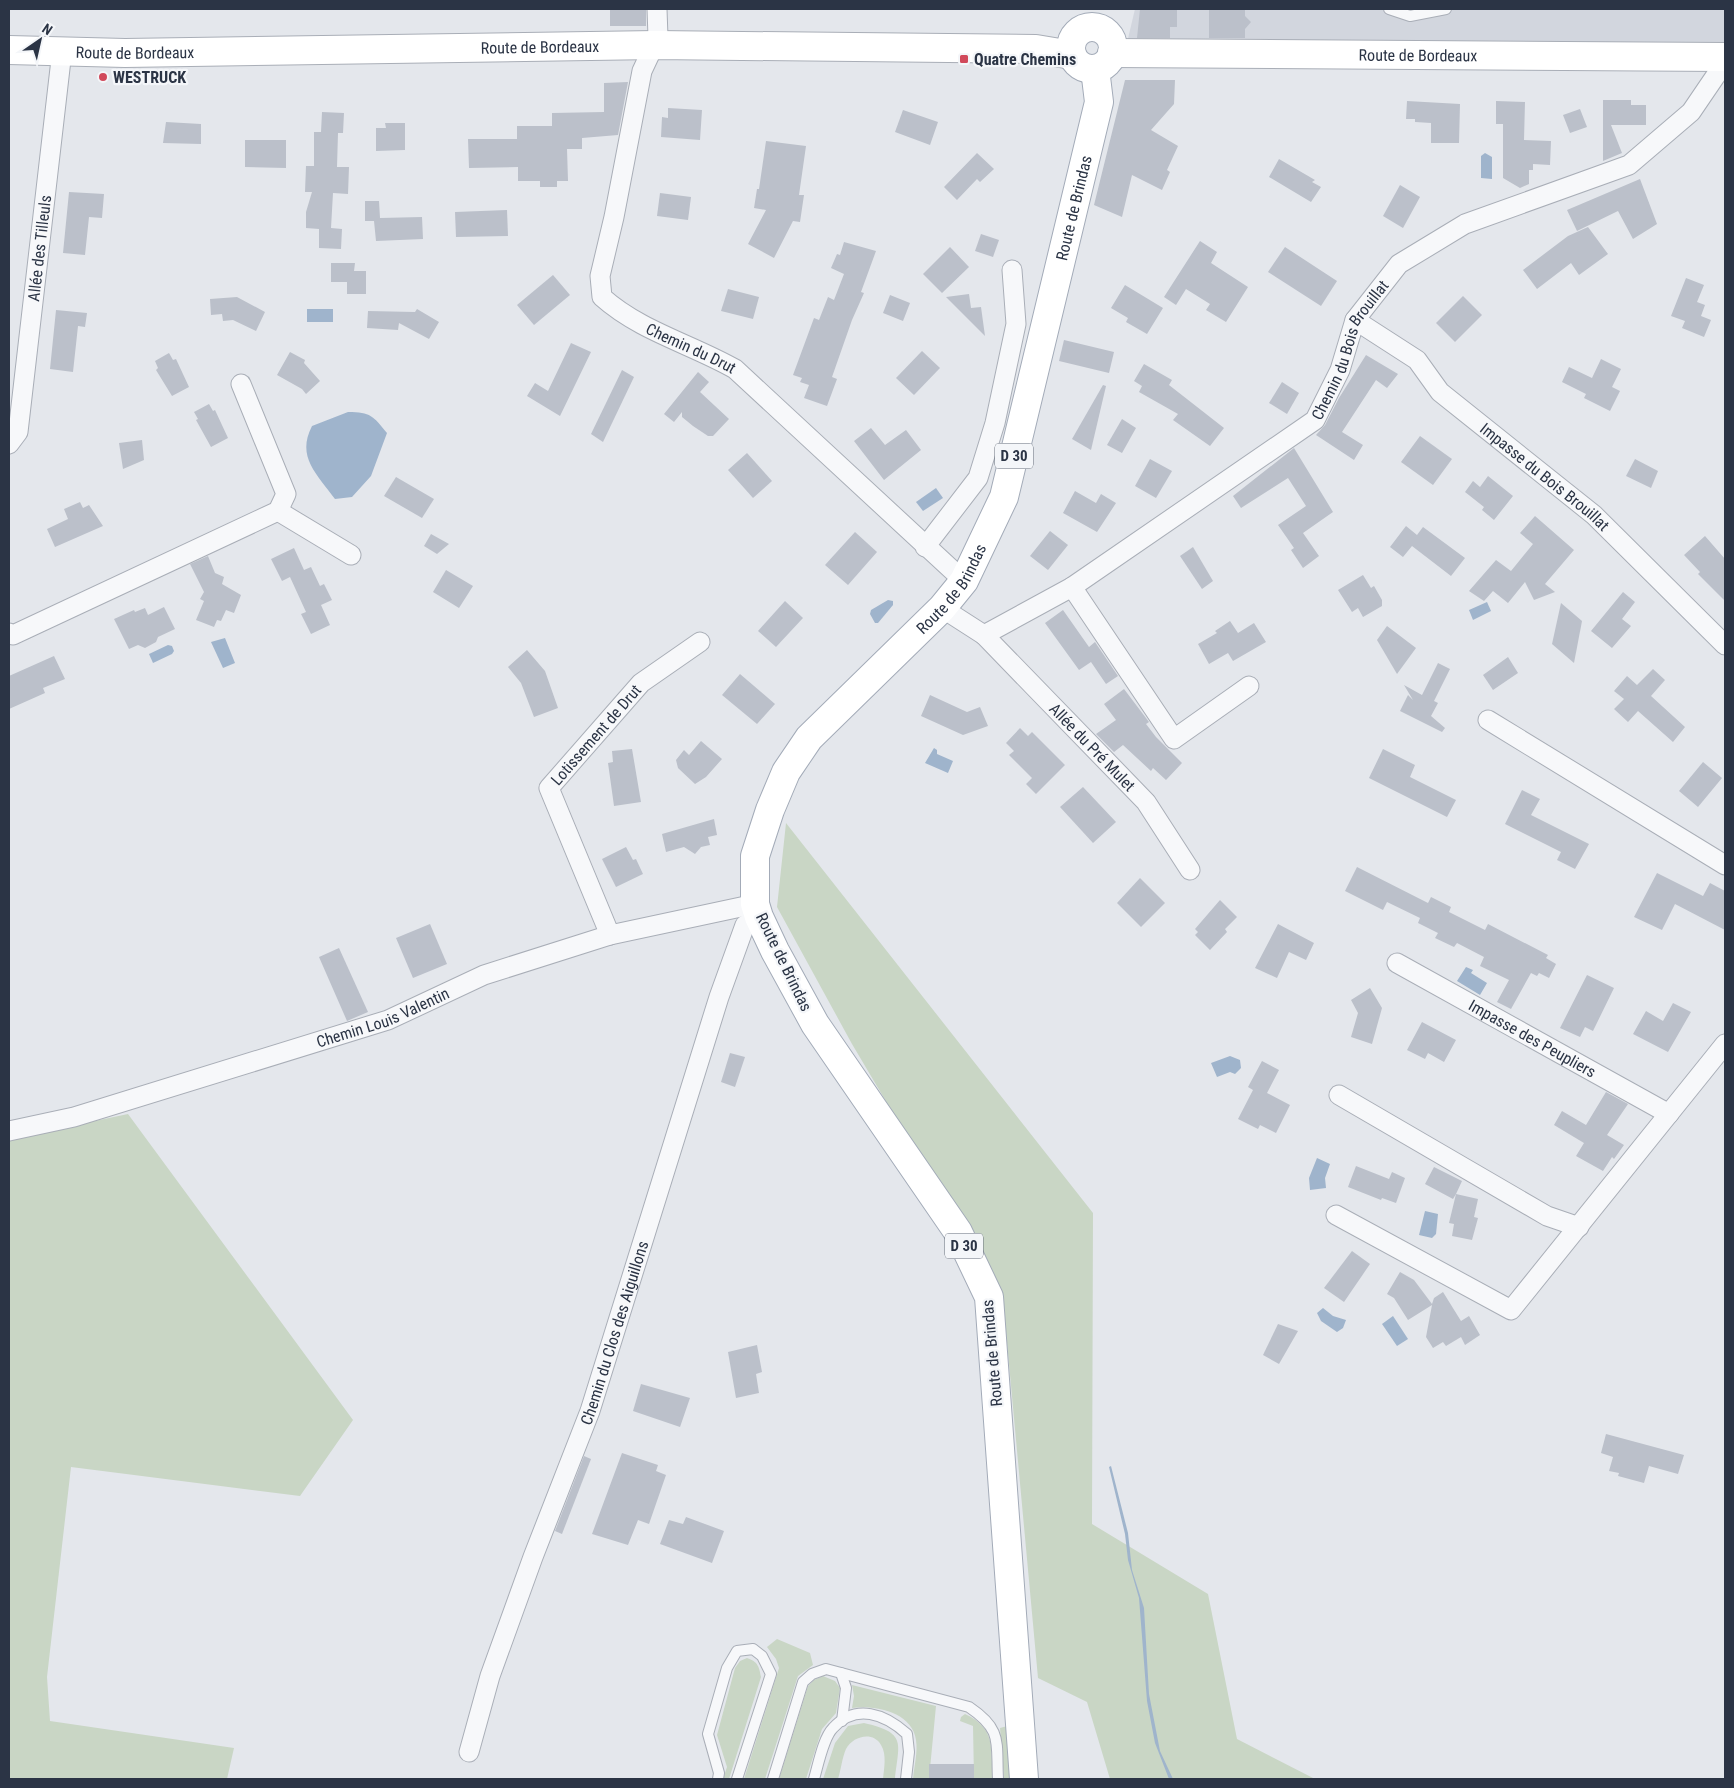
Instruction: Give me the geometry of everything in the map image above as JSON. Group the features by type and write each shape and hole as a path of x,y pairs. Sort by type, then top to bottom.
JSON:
{"main road":[{"path":"1101,18 1076,34 1072,40 1072,55 1081,66 1104,61"},
{"name":"Route de Brindas","path":"1024,1779 989,1298 958,1232 815,1024 757,910 755,856 770,810 786,772 808,738 942,608 964,581 1004,497 1099,102 1104,61 1111,40 1102,29 1101,18"},
{"name":"Route de Bordeaux","path":"9,50 125,53 656,45 1020,48 1072,55"},
{"name":"Route de Bordeaux","path":"1104,61 1725,57"}],"street":[{"path":"656,45 658,36 657,9"},
{"name":"Chemin du Drut","path":"656,45 642,71 600,276 602,297 615,309 660,334 704,351 735,368 925,547 964,581"},
{"name":"Allée des Tilleuls","path":"9,444 18,432 62,51"},
{"name":"Chemin du Bois Brouillat","path":"984,635 1072,587 1315,420 1340,370 1355,320 1399,264 1465,224 1629,165 1691,112 1725,62"},
{"path":"925,547 978,478 995,423 1016,324 1012,270"},
{"name":"Impasse du Bois Brouillat","path":"1355,320 1417,360 1440,392 1594,515 1725,645"},
{"path":"9,633 13,635 278,511 286,494 240,384"},
{"path":"278,511 350,555"},
{"path":"1072,587 1174,738 1249,686"},
{"path":"942,608 984,635"},
{"name":"Allée du Pré Mulet","path":"984,635 1146,802 1190,870"},
{"name":"Lotissement de Drut","path":"610,935 549,788 641,683 700,642"},
{"path":"1488,720 1725,865"},
{"name":"Chemin Louis Valentin","path":"9,1132 74,1117 388,1020 484,975 610,935 757,910"},
{"name":"Chemin du Clos des Aiguillons","path":"469,1752 490,1676 533,1557 590,1410 719,997 745,925 757,910"},
{"name":"Impasse des Peupliers","path":"1397,963 1669,1114"},
{"path":"1336,1215 1511,1310 1725,1044"},
{"path":"1339,1095 1547,1216 1579,1227"}],"lane":[{"path":"1389,9 1410,13 1446,9"},
{"path":"718,1779 720,1773 708,1734 727,1668 737,1651 753,1649 762,1656 771,1674 737,1779"},
{"path":"773,1779 804,1682 812,1674 826,1669 969,1707 984,1717 996,1732 998,1779"},
{"path":"840,1673 846,1688 842,1721"},
{"path":"814,1779 832,1729 852,1714 876,1716 892,1721 907,1734 909,1752 906,1779"}],"shaded area":[{"path":"1135,9 1725,9 1725,46 1126,47"}],"green space":[{"path":"786,823 1093,1213 1092,1524 1208,1594 1237,1739 1315,1779 1110,1779 1087,1702 1038,1678 1003,1299 852,1044 777,907"},
{"path":"128,1114 353,1420 300,1496 71,1467 47,1677 50,1721 234,1748 227,1779 9,1779 9,1139"},
{"path":"777,1639 810,1653 813,1665 798,1676 765,1779 744,1779 779,1668 776,1659 767,1647"},
{"path":"747,1658 754,1661 757,1665 761,1677 729,1779 723,1779 727,1767 717,1735 735,1668 740,1661"},
{"path":"823,1676 835,1681 840,1688 836,1713 822,1729 806,1779 779,1779 808,1686 814,1680"},
{"path":"852,1685 936,1706 929,1779 913,1779 916,1740 913,1730 908,1723 891,1712 881,1709 852,1708 854,1696"},
{"path":"965,1714 982,1726 987,1733 990,1740 993,1779 974,1779 973,1726 960,1721 961,1717"},
{"path":"864,1723 894,1735 898,1748 895,1779 883,1779 885,1762 883,1749 873,1738 863,1737 853,1741 846,1749 838,1779 823,1779 835,1743 848,1726"},
{"path":"1011,1725 1015,1779 1004,1779 1000,1728"}],"water":[{"path":"1485,153 1492,157 1492,179 1481,178 1481,156"},
{"path":"307,309 333,309 333,322 307,322"},
{"path":"348,412 371,416 387,433 371,476 352,497 335,499 311,465 306,447 312,426"},
{"path":"936,488 943,498 923,511 916,502"},
{"path":"888,600 893,601 893,605 878,623 875,623 870,614 871,610"},
{"path":"1487,602 1491,611 1473,620 1469,610"},
{"path":"225,638 235,663 223,668 211,642"},
{"path":"168,645 172,646 174,651 172,654 153,663 149,654"},
{"path":"934,748 937,750 937,754 953,761 948,773 925,763"},
{"path":"1466,967 1473,970 1471,973 1487,983 1480,995 1457,981"},
{"path":"1230,1056 1240,1060 1241,1068 1235,1074 1230,1072 1217,1077 1211,1063"},
{"path":"1317,1158 1330,1164 1325,1178 1326,1188 1310,1190 1309,1178"},
{"path":"1425,1211 1438,1214 1436,1234 1432,1238 1419,1235"},
{"path":"1323,1308 1333,1316 1346,1320 1343,1328 1337,1332 1321,1321 1317,1313"},
{"path":"1393,1316 1408,1339 1397,1346 1382,1324"},
{"path":"1111,1466 1128,1533 1132,1570 1144,1608 1149,1694 1160,1751 1173,1779 1169,1779 1155,1743 1147,1701 1139,1598 1128,1560 1125,1534 1109,1467"}],"building":[{"path":"610,9 646,9 646,26 610,26"},
{"path":"1140,9 1177,9 1177,27 1170,27 1170,38 1137,38"},
{"path":"1209,9 1245,9 1245,16 1251,22 1245,29 1245,38 1209,38"},
{"path":"1125,80 1175,80 1174,104 1151,130 1178,146 1167,170 1170,172 1162,190 1132,175 1122,217 1094,205"},
{"path":"628,82 618,135 582,138 582,149 567,149 568,181 557,181 557,187 540,187 540,181 518,181 518,167 469,168 468,139 517,139 517,126 552,126 552,113 604,112 604,83"},
{"path":"1603,100 1631,100 1631,105 1646,105 1646,125 1611,125 1622,153 1603,161"},
{"path":"1407,101 1460,104 1459,143 1431,143 1431,123 1415,122 1415,119 1406,119"},
{"path":"1496,101 1525,102 1524,140 1551,141 1550,165 1533,164 1533,170 1529,170 1529,184 1520,188 1503,178 1503,124 1496,124"},
{"path":"668,108 702,110 700,140 661,137 662,117 668,118"},
{"path":"1580,109 1587,127 1570,133 1563,115"},
{"path":"903,110 938,122 930,145 895,132"},
{"path":"322,112 344,113 343,133 338,133 337,167 349,167 348,194 333,193 331,228 342,229 341,249 319,248 319,229 306,228 306,212 312,192 305,192 306,166 314,166 314,132 321,132"},
{"path":"166,122 201,124 201,144 163,143"},
{"path":"385,123 405,123 405,150 376,151 376,128 386,128"},
{"path":"245,140 286,140 286,168 245,167"},
{"path":"766,141 806,146 799,195 804,195 800,222 793,221 774,258 748,244 766,210 754,208 757,189 759,189"},
{"path":"977,153 994,169 980,182 977,179 957,200 944,187"},
{"path":"1279,159 1315,180 1312,182 1321,187 1311,202 1269,177"},
{"path":"1640,179 1657,224 1633,239 1618,211 1577,231 1567,210"},
{"path":"1400,185 1420,197 1403,228 1383,216"},
{"path":"69,192 104,194 102,218 89,217 85,255 63,253"},
{"path":"660,193 691,197 688,220 657,216"},
{"path":"365,201 379,201 380,218 422,217 423,239 376,241 374,221 365,221"},
{"path":"507,210 508,236 456,237 455,212"},
{"path":"1588,227 1608,254 1579,275 1571,263 1537,289 1523,270 1568,236"},
{"path":"981,234 999,240 993,257 975,251"},
{"path":"1200,241 1217,252 1211,263 1248,287 1226,322 1206,310 1210,304 1186,289 1176,305 1164,297"},
{"path":"844,242 876,251 861,292 864,293 852,320 832,377 837,379 827,406 804,398 809,385 800,382 802,378 793,375 814,318 819,320 828,297 834,300 844,274 831,268 837,254 840,255"},
{"path":"950,247 969,267 942,293 923,274"},
{"path":"1285,247 1337,281 1321,306 1268,272"},
{"path":"331,263 355,263 354,271 366,271 366,294 347,294 347,282 331,282"},
{"path":"553,275 570,295 534,325 517,305"},
{"path":"1686,278 1704,285 1697,302 1705,305 1701,316 1711,320 1704,337 1682,328 1685,321 1671,316"},
{"path":"1125,285 1163,308 1147,334 1126,322 1128,318 1111,308"},
{"path":"728,289 759,297 753,319 721,311"},
{"path":"969,294 971,308 981,307 985,336 946,297"},
{"path":"890,295 910,303 903,321 883,313"},
{"path":"1463,296 1482,315 1455,342 1436,323"},
{"path":"237,297 265,312 256,331 233,320 223,321 222,314 211,315 210,299"},
{"path":"417,309 439,322 429,339 399,323 398,330 367,328 368,311 415,312"},
{"path":"56,310 87,313 85,327 78,326 73,372 50,369"},
{"path":"1064,340 1114,352 1109,373 1059,361"},
{"path":"571,343 591,352 560,416 527,396 535,383 548,391"},
{"path":"922,351 940,368 914,395 896,378"},
{"path":"290,352 305,360 304,363 320,381 306,394 302,389 277,375"},
{"path":"169,353 173,360 176,359 189,387 172,396 156,370 158,368 155,361"},
{"path":"1366,355 1398,374 1387,388 1376,380 1342,432 1363,445 1354,460 1316,435 1325,425 1339,398"},
{"path":"1601,359 1621,369 1612,387 1620,391 1610,411 1584,398 1586,394 1562,382 1569,367 1592,378"},
{"path":"1144,364 1172,380 1169,385 1224,428 1210,446 1173,420 1178,414 1139,392 1142,386 1134,381"},
{"path":"622,370 634,377 603,442 591,434"},
{"path":"698,372 709,382 700,392 729,419 713,436 708,436 693,426 682,417 682,412 674,422 664,414"},
{"path":"1282,382 1299,393 1287,414 1269,403"},
{"path":"1103,385 1106,386 1091,450 1072,439"},
{"path":"209,404 213,411 215,410 228,438 211,447 196,420 198,419 194,412"},
{"path":"1122,419 1136,428 1122,453 1107,445"},
{"path":"871,428 885,445 906,430 921,450 884,480 854,441"},
{"path":"1420,436 1452,459 1433,485 1401,462"},
{"path":"142,440 144,460 123,469 119,443"},
{"path":"1294,448 1333,512 1303,533 1319,556 1303,568 1291,550 1294,548 1278,525 1306,506 1288,478 1241,508 1233,496"},
{"path":"747,453 772,481 753,498 728,470"},
{"path":"1150,459 1172,471 1156,498 1135,486"},
{"path":"1635,459 1658,471 1651,488 1626,476"},
{"path":"1488,476 1513,496 1494,520 1482,510 1484,507 1465,492 1473,481 1480,487"},
{"path":"396,477 434,499 422,518 384,496"},
{"path":"1075,491 1096,503 1101,494 1116,503 1097,532 1063,513"},
{"path":"80,502 83,508 89,505 103,526 55,547 47,529 68,519 64,509"},
{"path":"1535,516 1574,550 1545,584 1555,592 1534,600 1525,582 1508,603 1493,591 1484,601 1469,591 1496,560 1511,571 1533,544 1520,533"},
{"path":"1406,526 1417,535 1423,527 1465,558 1451,576 1412,546 1403,557 1390,547"},
{"path":"1050,531 1068,545 1048,570 1030,556"},
{"path":"855,532 877,552 848,585 825,565"},
{"path":"431,534 449,544 437,554 424,546"},
{"path":"1705,536 1725,559 1725,601 1698,574 1700,572 1684,555"},
{"path":"1193,547 1213,581 1202,589 1180,556"},
{"path":"294,548 304,570 311,567 320,586 324,584 332,600 321,605 330,625 311,634 301,614 306,612 290,577 282,581 271,559"},
{"path":"208,556 215,573 224,577 222,584 241,595 234,613 226,610 221,621 217,620 214,627 196,620 204,601 200,599 204,592 190,564"},
{"path":"446,570 473,586 459,608 433,592"},
{"path":"1363,575 1371,588 1374,586 1382,600 1382,606 1363,617 1358,608 1352,612 1338,590"},
{"path":"1623,592 1635,602 1622,619 1631,626 1612,648 1591,631"},
{"path":"785,601 803,618 776,647 758,631"},
{"path":"1561,603 1582,621 1574,663 1552,644"},
{"path":"164,607 175,629 158,637 156,642 145,648 138,645 129,649 114,619 134,610 135,612 145,608 148,615"},
{"path":"1063,610 1089,647 1095,642 1118,676 1106,684 1091,662 1079,670 1045,623"},
{"path":"1230,621 1238,633 1254,623 1266,642 1233,661 1228,653 1209,664 1198,644 1217,633 1215,631"},
{"path":"1387,626 1416,648 1397,674 1377,640"},
{"path":"527,650 545,671 558,708 534,717 521,683 508,667"},
{"path":"54,656 65,679 43,688 45,693 9,709 9,676"},
{"path":"1508,657 1518,673 1493,690 1483,675"},
{"path":"1438,663 1450,669 1434,701 1438,703 1431,716 1445,728 1442,732 1400,711 1408,695 1413,700 1404,685 1422,695"},
{"path":"1653,669 1665,680 1651,696 1685,727 1673,742 1638,711 1628,722 1614,709 1624,699 1614,691 1627,676 1637,685"},
{"path":"740,674 775,704 757,724 722,695"},
{"path":"1124,689 1149,722 1146,724 1156,737 1182,763 1166,780 1153,768 1151,771 1123,745 1114,752 1096,734 1116,720 1104,704"},
{"path":"930,695 967,712 980,707 988,726 963,735 921,716"},
{"path":"1020,728 1028,736 1032,732 1065,765 1036,794 1026,784 1032,778 1009,755 1014,751 1006,743"},
{"path":"701,741 722,759 706,777 695,784 678,768 676,760 684,750 689,755"},
{"path":"632,749 641,802 614,806 608,763 613,762 612,751"},
{"path":"1383,749 1415,765 1410,777 1456,800 1447,817 1369,778"},
{"path":"1703,762 1722,778 1698,807 1679,791"},
{"path":"1083,787 1116,822 1093,843 1060,807"},
{"path":"1522,790 1540,799 1531,815 1589,844 1575,869 1557,860 1561,852 1505,824"},
{"path":"714,819 717,835 708,837 710,845 701,847 695,854 684,847 666,852 662,834"},
{"path":"626,847 633,860 636,859 643,874 616,887 602,859"},
{"path":"1357,867 1428,903 1431,897 1451,907 1449,912 1485,930 1488,924 1548,955 1546,958 1556,964 1549,978 1539,973 1537,976 1531,973 1511,1009 1497,1002 1509,980 1480,966 1484,957 1457,943 1454,947 1435,938 1438,933 1418,923 1420,918 1387,902 1383,910 1345,891"},
{"path":"1657,873 1703,896 1710,883 1725,891 1725,930 1675,904 1662,930 1634,917"},
{"path":"1140,878 1165,903 1141,927 1117,903"},
{"path":"1220,900 1237,917 1225,929 1227,932 1210,950 1195,935 1198,932 1195,929"},
{"path":"430,924 447,964 413,978 396,938"},
{"path":"1278,924 1314,943 1306,960 1289,952 1277,978 1255,968"},
{"path":"339,948 368,1012 347,1021 319,957"},
{"path":"1587,975 1614,988 1593,1031 1585,1027 1580,1037 1560,1028"},
{"path":"1370,988 1382,1008 1372,1044 1351,1037 1358,1013 1351,1000"},
{"path":"1673,1003 1691,1012 1668,1052 1633,1034 1646,1011 1663,1021"},
{"path":"1422,1022 1456,1040 1444,1062 1428,1053 1425,1059 1407,1050"},
{"path":"730,1053 745,1057 735,1087 721,1082"},
{"path":"1262,1061 1279,1070 1267,1093 1290,1105 1276,1133 1260,1125 1258,1129 1238,1119 1253,1090 1248,1087"},
{"path":"1606,1092 1628,1104 1607,1135 1624,1145 1614,1159 1612,1157 1603,1171 1576,1156 1584,1143 1554,1125 1562,1111 1586,1125"},
{"path":"1356,1166 1389,1179 1392,1172 1405,1178 1396,1203 1382,1198 1381,1200 1348,1187"},
{"path":"1434,1167 1462,1181 1453,1199 1425,1184"},
{"path":"1456,1194 1478,1199 1474,1217 1478,1218 1472,1240 1452,1236 1454,1224 1449,1223"},
{"path":"1352,1251 1370,1264 1344,1302 1324,1288"},
{"path":"1400,1272 1414,1280 1432,1304 1434,1298 1443,1292 1461,1321 1469,1316 1480,1335 1465,1345 1461,1337 1446,1346 1443,1342 1433,1348 1426,1337 1432,1305 1408,1320 1394,1298 1387,1294"},
{"path":"1278,1324 1298,1331 1279,1364 1263,1355"},
{"path":"757,1345 762,1372 756,1374 759,1393 736,1398 728,1352"},
{"path":"641,1384 690,1398 680,1427 633,1411"},
{"path":"1606,1434 1684,1455 1678,1474 1649,1466 1644,1483 1618,1476 1619,1473 1609,1471 1613,1457 1601,1453"},
{"path":"622,1453 658,1465 656,1471 666,1475 649,1524 638,1520 628,1545 592,1534"},
{"path":"584,1456 591,1459 562,1534 555,1531"},
{"path":"686,1517 724,1531 712,1563 660,1544 669,1520 683,1524"},
{"path":"929,1764 974,1764 974,1779 929,1779"}],"place":[{"name":"Quatre Chemins","path":"964,59"},
{"name":"WESTRUCK","path":"103,77"}]}
